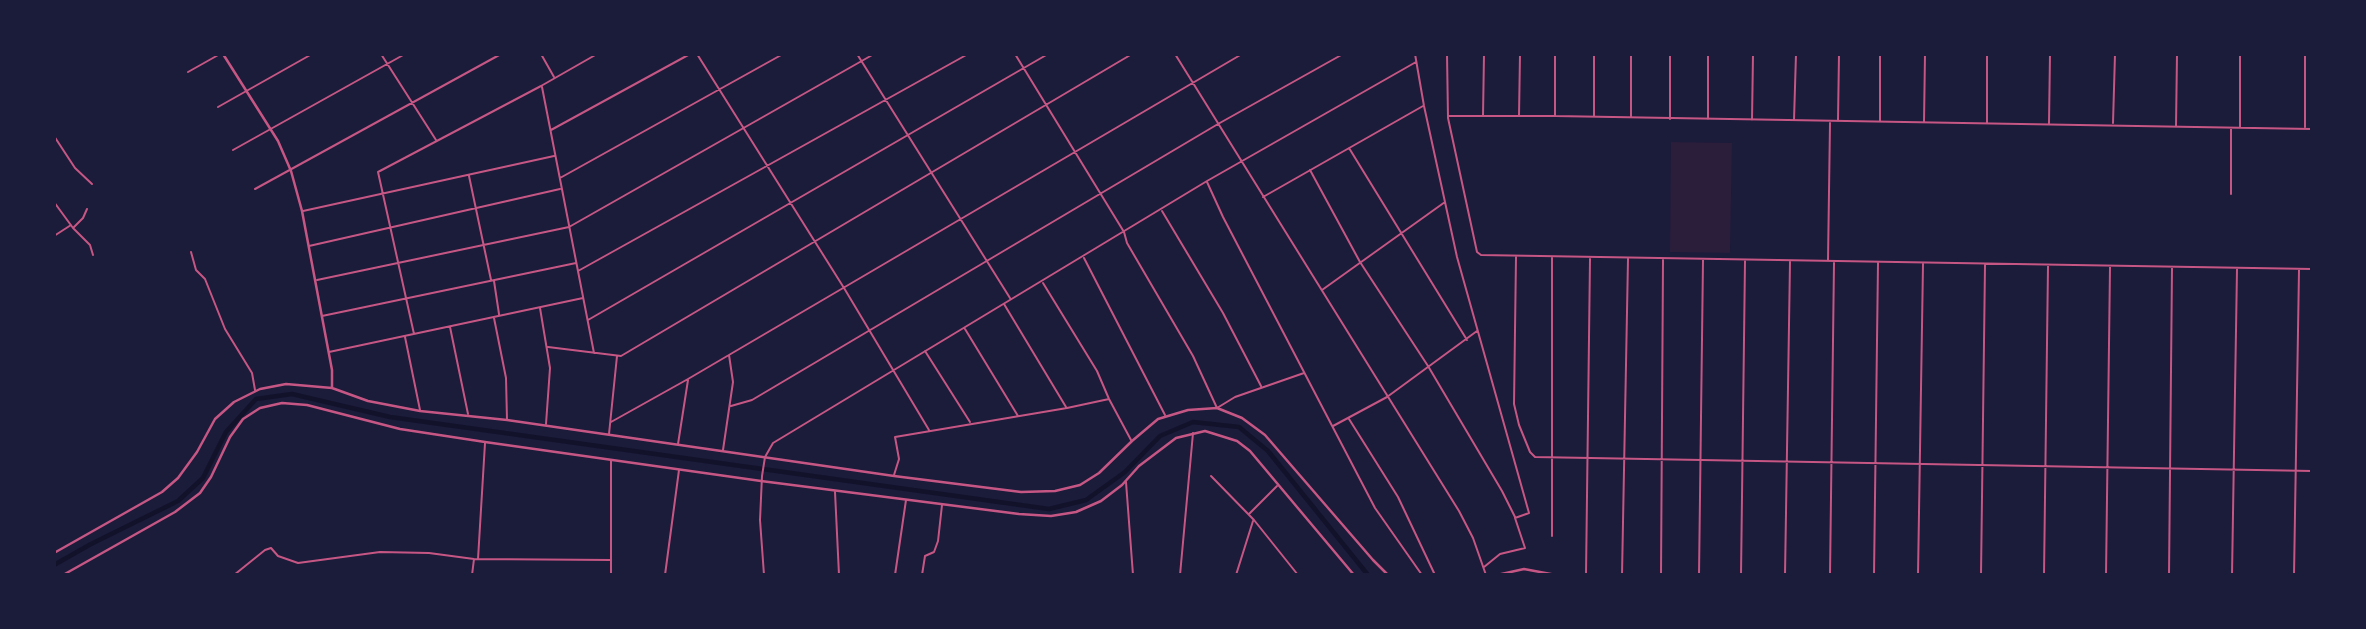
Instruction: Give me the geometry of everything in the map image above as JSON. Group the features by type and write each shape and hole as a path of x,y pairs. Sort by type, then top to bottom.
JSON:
{"street":[{"path":"188,72 221,54 278,141 291,171 302,211 332,370 332,388"},
{"path":"218,107 312,54"},
{"path":"382,54 436,141"},
{"path":"233,150 405,54"},
{"path":"255,189 501,54"},
{"path":"541,54 554,78"},
{"path":"414,334 378,172 597,54"},
{"path":"550,131 690,54"},
{"path":"697,54 894,369 929,430"},
{"path":"560,178 783,54"},
{"path":"857,54 1010,299"},
{"path":"314,280 569,227 874,54"},
{"path":"578,271 968,54"},
{"path":"1015,54 1124,232 1127,243 1193,356 1217,408"},
{"path":"587,320 1048,54"},
{"path":"548,347 621,356 1132,54"},
{"path":"1175,54 1459,511 1486,575"},
{"path":"611,422 1242,54"},
{"path":"731,406 752,400 1101,193 1343,54"},
{"path":"1415,54 1457,257 1529,513 1515,517"},
{"path":"1447,54 1448,117 1477,252 1480,255 2312,269"},
{"path":"1483,116 1484,54"},
{"path":"1519,116 1520,54"},
{"path":"1555,54 1555,116"},
{"path":"1594,54 1594,117"},
{"path":"1631,54 1631,117"},
{"path":"1670,54 1670,119"},
{"path":"1708,54 1708,118"},
{"path":"1752,54 1752,120"},
{"path":"1794,120 1796,54"},
{"path":"1838,121 1839,54"},
{"path":"1880,54 1880,121"},
{"path":"1924,122 1925,54"},
{"path":"1987,54 1987,123"},
{"path":"2049,124 2050,54"},
{"path":"2113,125 2115,54"},
{"path":"2176,126 2177,54"},
{"path":"2240,54 2240,127"},
{"path":"2305,54 2305,128"},
{"path":"764,575 760,520 762,478 765,459 773,443 1207,181 1416,62"},
{"path":"541,86 594,354"},
{"path":"1263,197 1424,106"},
{"path":"1448,117 1708,118 2312,129"},
{"path":"1828,261 1830,121"},
{"path":"2231,127 2231,194"},
{"path":"54,136 75,168 92,184"},
{"path":"1349,148 1466,340"},
{"path":"302,211 555,156"},
{"path":"1310,170 1360,262 1428,366 1515,517 1525,548 1500,554 1484,567"},
{"path":"468,174 500,316"},
{"path":"1207,181 1223,217 1375,508 1422,575"},
{"path":"308,247 562,189"},
{"path":"54,202 90,246 93,255"},
{"path":"1321,291 1445,202"},
{"path":"54,236 83,218 87,209"},
{"path":"1161,210 1223,313 1262,387"},
{"path":"191,252 196,270 205,279 225,329 252,373 255,391"},
{"path":"1516,256 1516,414 1530,452 1535,457 2312,471"},
{"path":"1083,257 1165,416"},
{"path":"1552,257 1552,536"},
{"path":"1587,575 1590,258"},
{"path":"1622,575 1628,258"},
{"path":"1661,575 1663,259"},
{"path":"1699,575 1703,259"},
{"path":"1741,575 1745,260"},
{"path":"1785,575 1790,261"},
{"path":"1830,575 1834,261"},
{"path":"1874,575 1878,262"},
{"path":"321,316 576,263"},
{"path":"1918,575 1923,263"},
{"path":"1981,575 1985,264"},
{"path":"2044,575 2048,265"},
{"path":"2106,575 2110,266"},
{"path":"2169,575 2172,267"},
{"path":"2232,575 2237,268"},
{"path":"2294,575 2299,269"},
{"path":"1042,281 1083,347 1132,440"},
{"path":"328,352 583,298"},
{"path":"1003,304 1066,408"},
{"path":"539,307 548,347 550,387 546,425"},
{"path":"494,317 506,378 507,420"},
{"path":"450,326 468,416"},
{"path":"964,328 1018,416"},
{"path":"1331,427 1387,397 1478,331"},
{"path":"404,336 420,411"},
{"path":"925,351 971,423"},
{"path":"609,435 617,355"},
{"path":"723,452 733,382 729,355"},
{"path":"1217,408 1236,397 1304,373"},
{"path":"678,444 688,379"},
{"path":"54,553 162,492 189,465 215,419 234,402 255,391 286,384 332,388 368,401 420,411 546,425 765,459 1021,492 1055,491 1080,485 1150,424 1165,416 1188,410 1217,408 1242,418 1265,435 1386,574"},
{"path":"894,476 899,459 895,437 1109,399"},
{"path":"63,575 175,512 200,493 211,477 230,437 243,419 260,408 282,403 307,405 400,429 485,442 943,505 1051,516 1076,512 1101,500 1175,438 1205,431 1237,441 1250,451 1354,575"},
{"path":"1349,419 1398,497 1435,575"},
{"path":"1180,575 1193,433"},
{"path":"472,575 476,559 485,442"},
{"path":"611,459 611,575"},
{"path":"665,575 679,469"},
{"path":"1211,475 1254,520 1298,575"},
{"path":"1125,481 1133,575"},
{"path":"1248,514 1278,485"},
{"path":"835,490 839,575"},
{"path":"895,575 906,500"},
{"path":"922,575 925,556 934,552 938,541 943,505"},
{"path":"1236,575 1254,520"},
{"path":"234,575 271,548 286,560 305,562 380,552 429,553 476,559 611,560"},
{"path":"1497,575 1524,569 1556,575"}],"shaded area":[{"path":"1671,142 1732,143 1730,253 1670,252"}],"waterway":[{"path":"54,565 178,501 203,478 226,432 256,399 292,394 390,417 1049,509 1086,500 1125,472 1160,436 1193,422 1239,427 1268,451 1368,575"}]}
